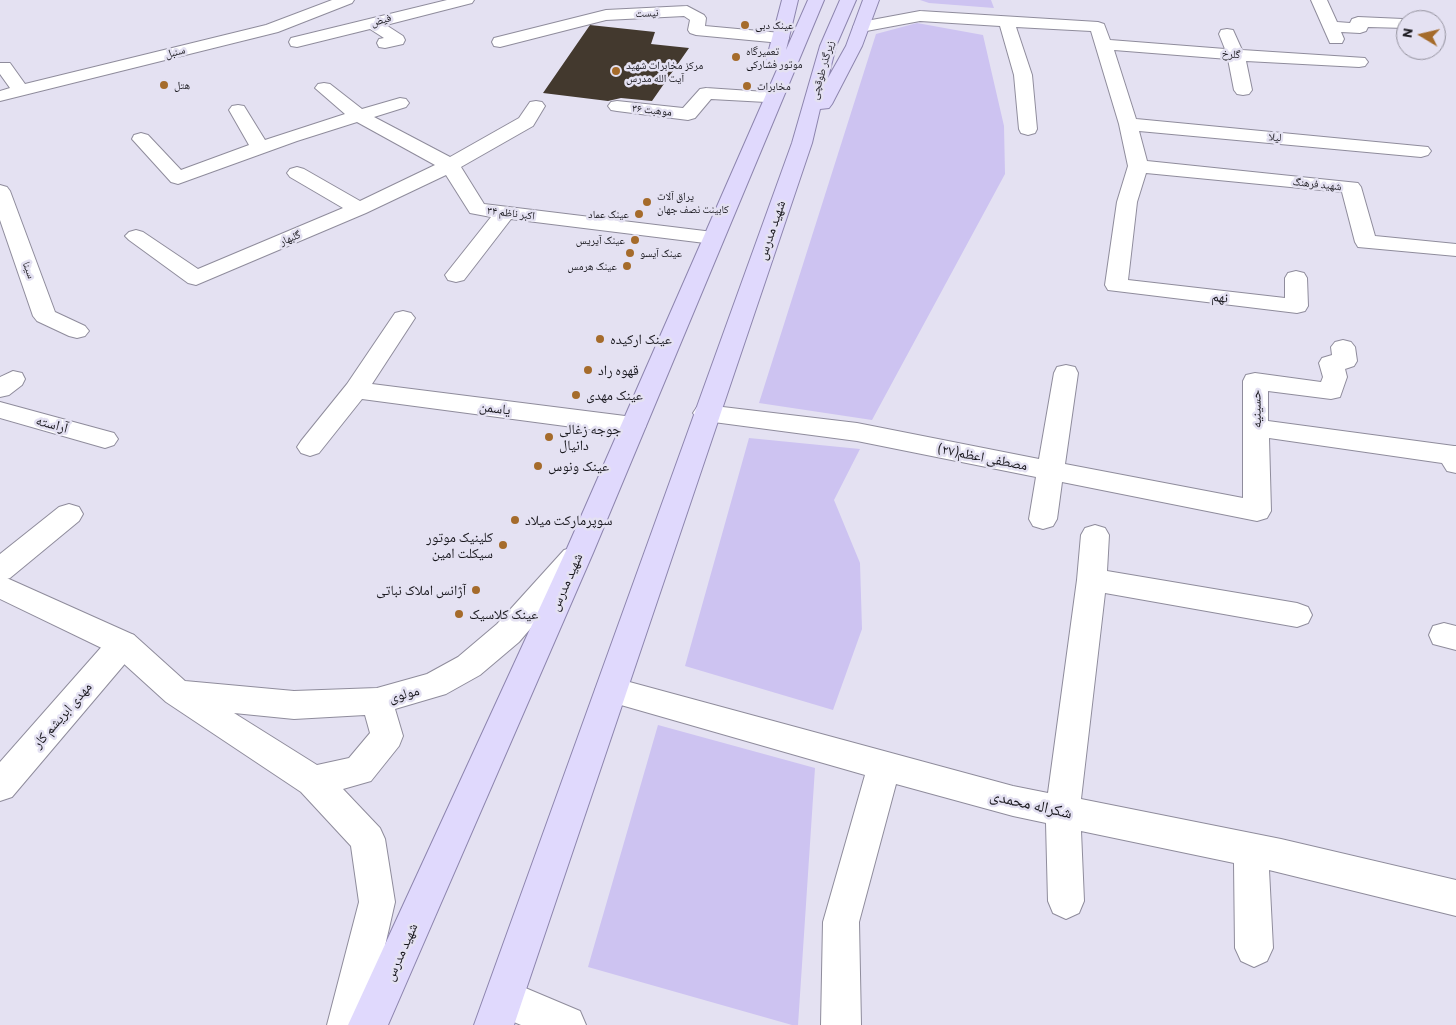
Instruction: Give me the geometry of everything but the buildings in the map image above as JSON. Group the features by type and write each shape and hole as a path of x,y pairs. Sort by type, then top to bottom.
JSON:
{"main road":[{"path":"757,136 790,0"},
{"path":"757,136 816,0"},
{"name":"زیرگذر طوقچی","path":"802,143 828,46 848,0"},
{"path":"802,143 854,46 871,0"},
{"name":"شهید مدرس","path":"368,1025 634,426 757,136"},
{"name":"شهید مدرس","path":"499,1011 706,413 802,143"}],"street":[{"name":"سنبل","path":"0,96 272,29 295,12 346,0"},
{"name":"فیض","path":"297,42 466,0"},
{"path":"1319,0 1334,33 1360,28 1358,22 1396,24"},
{"path":"896,4 920,16"},
{"name":"نیست","path":"500,42 606,15 686,11 698,18 696,30 781,38"},
{"path":"861,27 920,16 1098,27 1128,124 1138,166"},
{"path":"1006,20 1023,75 1028,129"},
{"path":"372,23 396,40 385,43"},
{"path":"1228,34 1236,55 1242,90"},
{"name":"گلرخ","path":"1102,44 1236,55 1359,62"},
{"path":"4,67 20,90"},
{"path":"324,88 359,116 450,165"},
{"name":"۳۶ موهبت","path":"617,106 688,114 706,92 766,97"},
{"path":"141,140 178,178 260,147 400,103"},
{"name":"گلبهار","path":"136,236 196,278 359,209 450,165 526,122 536,106"},
{"path":"238,110 260,147"},
{"name":"لیلا","path":"1128,124 1421,151"},
{"name":"۳۴ اکبر ناظم","path":"450,165 477,210 713,238"},
{"name":"شهید فرهنگ","path":"1138,166 1351,187 1366,242 1456,250"},
{"name":"نهم","path":"1138,166 1128,202 1116,285 1297,306 1296,278"},
{"path":"297,173 359,209"},
{"name":"سینا","path":"0,191 45,316 77,331"},
{"path":"456,274 506,213"},
{"path":"310,448 356,390 403,318"},
{"name":"حسینیه","path":"1257,511 1255,381 1331,391 1335,377 1331,363 1345,361 1342,347"},
{"path":"1043,519 1066,373"},
{"name":"یاسمن","path":"356,390 634,426"},
{"name":"آراسته","path":"0,410 105,439"},
{"name":"مصطفی اعظم(۲۷)","path":"706,413 857,432 1257,511"},
{"path":"1256,428 1454,455 1456,464"},
{"path":"0,570 69,514"},
{"path":"1066,901 1063,811 1092,580 1095,535"},
{"name":"مولوی","path":"177,694 294,705 377,701 435,685 469,666 508,634 578,553"},
{"path":"1092,580 1297,615"},
{"path":"0,586 123,644 177,694 313,782 368,839 376,902 347,1025"},
{"name":"مهدی ابریشم کار","path":"0,786 123,644"},
{"name":"شکراله محمدی","path":"610,690 1013,801 1281,856 1456,898"},
{"path":"313,782 360,772 387,736 377,701"},
{"path":"841,1025 841,922 884,766"},
{"path":"1250,851 1254,948"},
{"path":"499,1011 566,1025"}],"shaded area":[{"path":"920,0 991,0 994,8 929,3"},
{"path":"917,23 983,35 1004,126 1005,174 872,420 759,403 876,34"},
{"path":"749,438 860,449 834,500 860,563 862,629 833,710 685,666"},
{"path":"658,725 815,768 798,1025 792,1025 588,967"}],"place":[{"name":"عینک دبی","path":"745,25"},
{"name":"تعمیرگاه موتور فشارکی","path":"736,57"},
{"name":"مرکز مخابرات شهید آیت الله مدرس","path":"616,71"},
{"name":"هتل","path":"164,85"},
{"name":"مخابرات","path":"747,86"},
{"name":"یراق آلات کابینت نصف جهان","path":"647,202"},
{"name":"عینک عماد","path":"639,214"},
{"name":"عینک آیریس","path":"635,240"},
{"name":"عینک آیسو","path":"630,253"},
{"name":"عینک هرمس","path":"627,266"},
{"name":"عینک ارکیده","path":"600,339"},
{"name":"قهوه راد","path":"588,370"},
{"name":"عینک مهدی","path":"576,395"},
{"name":"جوجه زغالی دانیال","path":"549,437"},
{"name":"عینک ونوس","path":"538,466"},
{"name":"سوپرمارکت میلاد","path":"515,520"},
{"name":"کلینیک موتور سیکلت امین","path":"503,545"},
{"name":"آژانس املاک نباتی","path":"476,590"},
{"name":"عینک کلاسیک","path":"459,614"}]}
